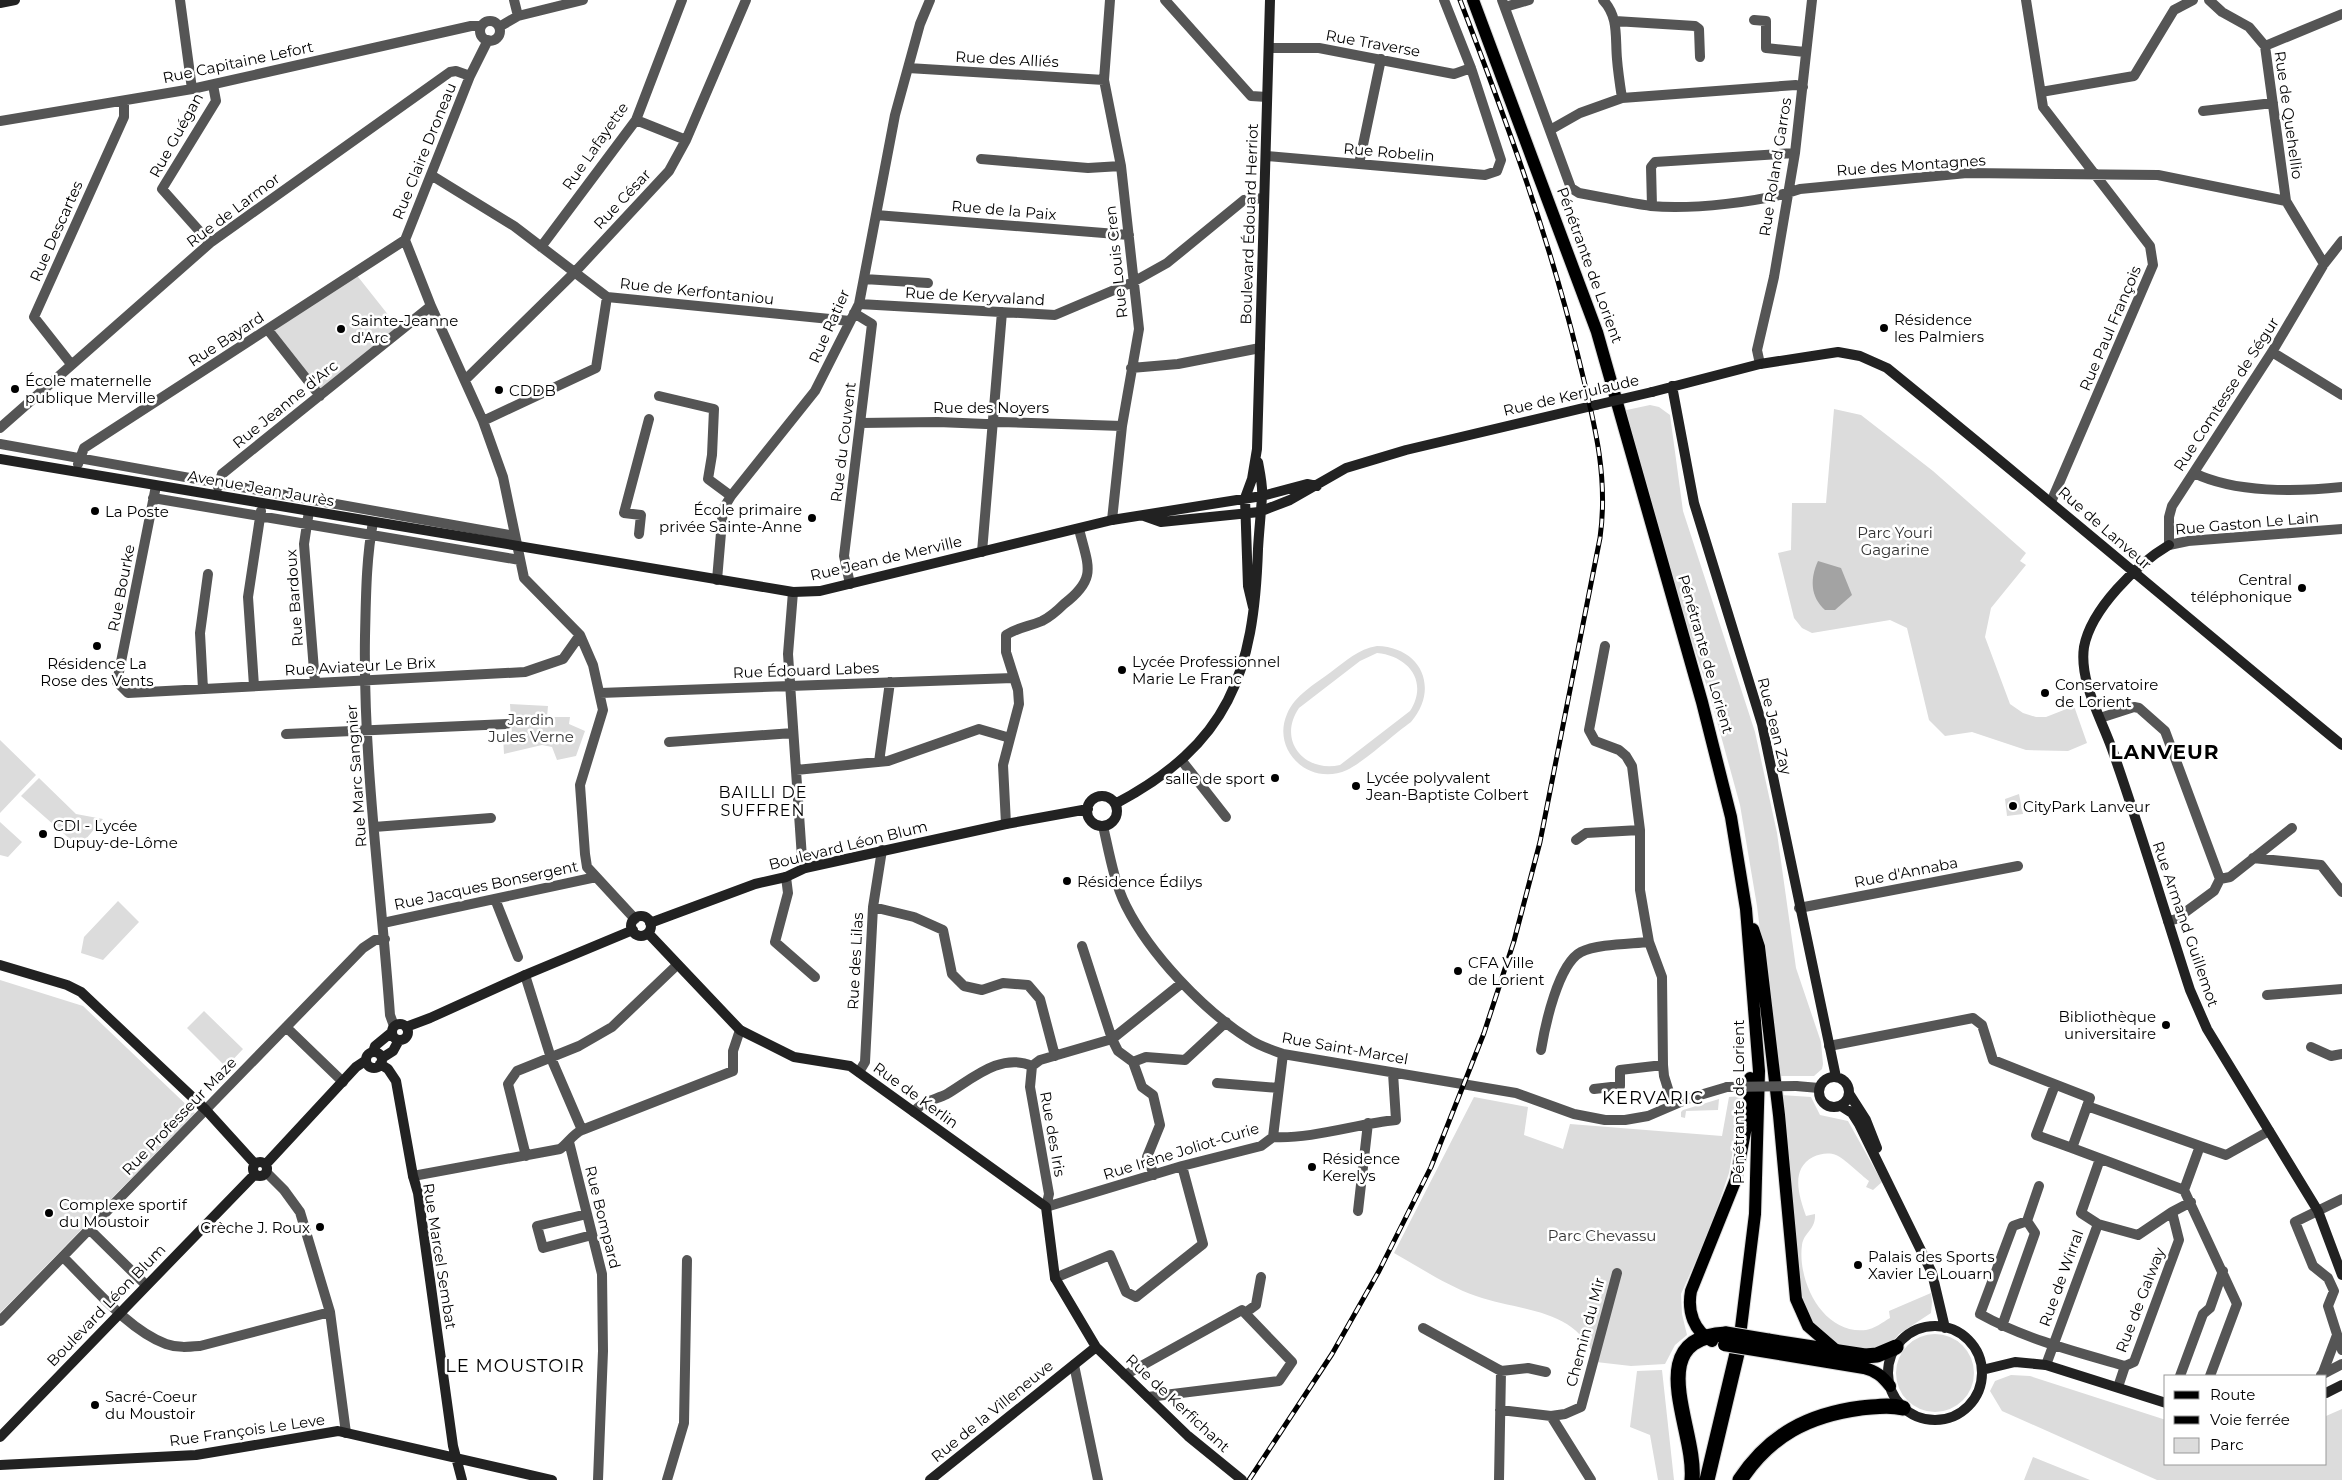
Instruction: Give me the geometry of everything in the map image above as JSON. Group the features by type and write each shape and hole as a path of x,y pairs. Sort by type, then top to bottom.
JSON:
{"highway":[{"path":"1692,1480 1689,1439 1676,1376 1679,1358 1694,1340 1704,1336 1767,1346 1865,1356 1877,1355 1896,1347"},
{"name":"Pénétrante de Lorient","path":"1707,1480 1739,1345"},
{"name":"Pénétrante de Lorient","path":"1717,1480 1739,1345"},
{"path":"1740,1480 1752,1462 1766,1449 1796,1427 1810,1420 1841,1411 1883,1405 1903,1408"}],"main road":[{"name":"Pénétrante de Lorient","path":"1473,0 1597,332 1718,758 1731,816 1746,909 1754,988 1759,1071 1755,1214 1739,1345"},
{"path":"1746,909 1759,948 1764,1007 1779,1115 1796,1299 1801,1315 1808,1326 1840,1353"},
{"path":"1704,1336 1695,1324 1689,1302 1691,1291 1736,1179 1742,1154 1749,1111 1750,1032 1754,988"},
{"path":"1767,1346 1874,1370 1890,1386"}],"street":[{"path":"0,3 15,0"},
{"path":"180,0 192,89"},
{"path":"514,0 518,16"},
{"path":"499,27 518,16 583,0"},
{"name":"Rue Lafayette","path":"540,247 636,120 682,0"},
{"name":"Rue César","path":"465,380 574,273 669,171 686,140 746,0"},
{"name":"Rue Ratier","path":"717,580 723,509 731,496 815,391 854,313 864,278 895,115 920,24 930,0"},
{"name":"Rue Louis Cren","path":"1110,0 1104,80 1121,166 1139,329 1122,426 1112,520"},
{"path":"1165,0 1251,96 1267,97"},
{"name":"Boulevard Édouard Herriot","path":"1246,514 1245,498 1252,479 1257,449 1270,0"},
{"path":"1444,0 1471,68"},
{"path":"1530,0 1503,4 1550,130 1580,113 1622,98 1796,85 1803,87"},
{"path":"1603,0 1611,9 1615,21 1622,98"},
{"name":"Rue Roland Garros","path":"1760,364 1756,355 1774,277 1795,153 1812,0"},
{"name":"Rue Paul François","path":"2026,0 2043,107 2150,246 2153,265 2051,502"},
{"path":"2041,92 2134,76 2174,10 2193,0"},
{"name":"Rue de Quehellio","path":"2209,0 2222,12 2249,27 2265,46 2286,201"},
{"path":"2265,46 2342,14"},
{"path":"1754,20 1766,21 1766,48 1805,52"},
{"path":"489,21 495,22 499,27 499,36 494,40 488,40 481,35 481,26 489,21"},
{"path":"1615,21 1694,26 1698,29 1700,57"},
{"name":"Rue Capitaine Lefort","path":"0,122 192,89 471,26 481,26"},
{"path":"470,76 488,40"},
{"name":"Rue Traverse","path":"1269,48 1319,48 1454,74 1471,68"},
{"path":"1359,164 1381,59"},
{"name":"Rue des Alliés","path":"908,68 1104,80"},
{"name":"Rue Robelin","path":"1266,156 1485,175 1497,171 1501,160 1471,68"},
{"name":"Rue de Larmor","path":"0,428 210,243 450,72 456,71 470,76"},
{"name":"Rue Claire Droneau","path":"470,76 405,240 431,306 483,421 503,477 516,541"},
{"name":"Rue Guégan","path":"210,243 162,189 216,101 213,84"},
{"name":"Rue Descartes","path":"71,364 34,318 124,117 124,101"},
{"path":"2203,111 2273,103"},
{"path":"636,120 686,140"},
{"name":"Rue des Montagnes","path":"1550,130 1571,188 1579,193 1652,206 1702,206 1788,193 1800,189 1967,172 2158,175 2286,201"},
{"path":"1652,206 1651,167 1655,162 1795,153"},
{"path":"981,159 1088,168 1121,166"},
{"name":"Rue de Kerfontaniou","path":"431,175 514,226 606,298 854,313"},
{"name":"Rue de Keryvaland","path":"854,313 1002,312 1055,315 1133,282 1166,264 1244,200 1264,198"},
{"path":"2286,201 2324,264"},
{"name":"Rue de la Paix","path":"876,215 1129,235"},
{"name":"Rue Bayard","path":"76,472 84,448 405,240"},
{"name":"Rue Comtesse de Ségur","path":"2169,545 2169,517 2172,506 2272,352 2324,264 2342,241"},
{"path":"864,278 928,283"},
{"path":"483,421 596,368 606,298"},
{"name":"Rue Jeanne d'Arc","path":"216,496 222,474 431,306"},
{"path":"982,552 1002,312"},
{"name":"Rue du Couvent","path":"850,584 844,556 872,324 854,313"},
{"path":"268,330 320,396"},
{"path":"1131,368 1178,364 1260,348"},
{"name":"Rue de Lanveur","path":"1838,352 1860,356 1887,368 2051,502 2342,746"},
{"name":"Rue de Kerjulaude","path":"1140,515 1161,522 1259,512 1290,500 1346,468 1402,452 1760,364 1838,352"},
{"path":"2272,352 2342,395"},
{"name":"Rue Jean Zay","path":"1672,386 1694,503 1762,724 1799,908 1836,1077"},
{"path":"659,396 714,409 712,454 708,479 731,496"},
{"path":"639,534 641,515 624,513 649,419"},
{"name":"Rue des Noyers","path":"860,423 1058,423 1070,426 1122,426"},
{"path":"0,444 219,482 516,541 524,578 580,635 593,665 603,710 580,785 587,867 635,919"},
{"name":"Boulevard Édouard Herriot","path":"1257,449 1262,496 1259,512"},
{"name":"Avenue Jean Jaurès","path":"0,459 373,522 516,541"},
{"path":"2194,473 2206,478 2253,488 2323,489 2342,487"},
{"name":"Rue de Kerjulaude","path":"1112,520 1262,496 1307,484 1316,486"},
{"name":"Rue Bourke","path":"128,693 117,682 156,486"},
{"path":"153,498 520,560"},
{"path":"1115,804 1137,793 1182,761 1223,713 1241,673 1250,639 1257,586 1259,512 1245,498"},
{"path":"254,686 248,597 262,503"},
{"name":"Rue Bardoux","path":"309,511 304,544 315,683"},
{"path":"1246,514 1248,586 1253,607"},
{"name":"Rue Jean de Merville","path":"516,541 717,580 793,592 820,591 1112,520"},
{"name":"Rue Marc Sangnier","path":"373,522 366,567 364,680 366,731 390,1015 393,1029"},
{"path":"1006,824 1003,765 1019,704 1018,690 1006,652 1006,635 1019,627 1043,620 1078,594 1086,583 1089,571 1079,529"},
{"name":"Rue Gaston Le Lain","path":"2134,573 2169,545 2188,541 2342,529"},
{"name":"Rue Armand Guillemot","path":"2134,573 2103,605 2085,644 2083,658 2085,669 2190,990 2207,1029 2318,1211 2342,1275"},
{"path":"203,689 200,633 208,574"},
{"path":"793,592 788,646 802,858 806,868"},
{"name":"Rue Aviateur Le Brix","path":"128,693 524,672 563,659 580,635"},
{"path":"1606,646 1589,730 1595,741 1619,750 1626,756 1632,766 1640,830 1640,890 1649,942 1662,977 1663,1065 1664,1076 1673,1105"},
{"name":"Rue Édouard Labes","path":"600,693 1013,678"},
{"path":"879,762 890,682"},
{"path":"2100,718 2134,707 2139,708 2165,731 2220,878 2214,891 2176,919 2168,921"},
{"path":"286,734 508,724"},
{"path":"796,770 888,761 979,729 1010,738"},
{"path":"669,742 793,733"},
{"path":"1182,761 1226,817"},
{"path":"1102,796 1108,797 1115,804 1117,812 1114,820 1103,826 1091,821 1088,809 1092,800 1102,796"},
{"name":"Boulevard Léon Blum","path":"649,928 755,884 786,877 806,868 1006,824 1088,809"},
{"path":"374,827 491,818"},
{"name":"Rue Saint-Marcel","path":"1103,826 1113,870 1125,905 1160,959 1182,983 1226,1022 1250,1040 1283,1054 1516,1093 1574,1114 1605,1120 1625,1120 1648,1116 1673,1105 1727,1087 1796,1086 1819,1088"},
{"path":"2220,878 2230,877 2292,828"},
{"path":"1576,840 1586,833 1640,830"},
{"name":"Rue des Lilas","path":"859,1072 865,1062 873,907 882,850"},
{"path":"2254,858 2320,865 2342,892"},
{"name":"Rue d'Annaba","path":"1799,908 2018,866"},
{"name":"Rue Jacques Bonsergent","path":"383,923 596,877"},
{"path":"786,877 788,893 775,942 816,977"},
{"path":"496,898 518,957"},
{"path":"873,907 914,917 943,930 952,974 964,986 982,990 1002,983 1028,985 1040,999 1055,1056"},
{"path":"644,917 649,928 640,936 633,930 632,924 635,919 644,917"},
{"name":"Rue de Kerlin","path":"649,928 678,965 740,1030 794,1057 850,1066 1046,1207"},
{"path":"393,1029 393,1037 404,1034 430,1018 633,930"},
{"name":"Rue Professeur Maze","path":"0,1321 363,948 376,940 384,939"},
{"path":"1541,1050 1547,1016 1560,981 1571,961 1579,953 1588,949 1649,942"},
{"path":"1082,946 1112,1039 1118,1051 1133,1062 1142,1087 1153,1095 1160,1125 1147,1157 1154,1175"},
{"path":"0,965 67,985 81,992 206,1110 255,1169 261,1161 284,1190 300,1212 330,1312 346,1433"},
{"path":"526,1156 508,1084 517,1072 579,1046 612,1027 678,965"},
{"path":"526,975 552,1058 582,1130"},
{"path":"914,1112 919,1105 947,1094 970,1078 997,1065 1021,1061 1032,1066 1040,1060 1112,1039 1182,983"},
{"path":"2267,995 2342,989"},
{"path":"1829,1046 1973,1018 1982,1025 1993,1060 2055,1085 2088,1102 2200,1146 2226,1155 2269,1131"},
{"path":"1133,1062 1146,1057 1185,1060 1226,1022"},
{"path":"373,1052 375,1046 399,1024 404,1034"},
{"path":"286,1028 344,1082"},
{"path":"413,1176 560,1149 569,1142 575,1133 733,1071 733,1052 740,1030"},
{"path":"266,1168 360,1062 374,1068 392,1051 404,1034"},
{"path":"2312,1047 2331,1056 2342,1054"},
{"path":"367,1064 368,1054 373,1052 378,1052 381,1061"},
{"name":"Rue Irène Joliot-Curie","path":"1046,1207 1182,1166 1261,1146 1273,1137 1283,1054"},
{"name":"Rue Marcel Sembat","path":"381,1061 396,1081 413,1176 418,1193 453,1446 462,1480"},
{"path":"1594,1089 1620,1086 1620,1070 1663,1065"},
{"name":"Rue des Iris","path":"1032,1066 1030,1087 1049,1194 1046,1207"},
{"path":"1273,1137 1290,1138 1368,1123 1396,1120 1393,1073"},
{"path":"1850,1095 1845,1104 1831,1107 1822,1102 1819,1088 1826,1080 1836,1077 1846,1083 1850,1095 1866,1120 1890,1185"},
{"path":"1217,1083 1278,1088"},
{"path":"2055,1085 2036,1135 2184,1190 2238,1304 2213,1375"},
{"path":"2072,1148 2088,1102"},
{"path":"1841,1106 1852,1113 1859,1124 1932,1274 1945,1328"},
{"path":"1358,1211 1368,1123"},
{"name":"Rue Bompard","path":"569,1142 602,1274 603,1352 598,1480"},
{"path":"2184,1190 2200,1146"},
{"path":"2098,1224 2081,1213 2100,1158"},
{"path":"1055,1278 1110,1256 1126,1292 1136,1297 1203,1244 1182,1166"},
{"name":"Boulevard Léon Blum","path":"0,1437 255,1169"},
{"path":"2027,1221 2039,1186"},
{"path":"2342,1199 2295,1222 2313,1266 2328,1278 2334,1291 2328,1306 2342,1350"},
{"path":"2172,1212 2190,1202"},
{"path":"1046,1207 1055,1278 1096,1347"},
{"name":"Rue de Wirral","path":"2046,1365 2098,1224 2138,1235 2172,1212"},
{"name":"Rue de Galway","path":"2118,1387 2125,1366 2134,1362 2179,1240 2172,1212"},
{"path":"587,1214 537,1226 543,1248 592,1235"},
{"path":"2002,1326 2035,1233 2027,1221"},
{"path":"2027,1221 2013,1226 1980,1314 2002,1326 2052,1345 2125,1366"},
{"path":"89,1229 146,1285"},
{"path":"63,1257 120,1313 154,1338 182,1348 200,1346 330,1312"},
{"path":"667,1480 684,1423 687,1260"},
{"path":"2180,1375 2203,1314 2210,1308 2223,1271"},
{"name":"Chemin du Mir","path":"1500,1410 1551,1416 1565,1414 1580,1406 1617,1273"},
{"path":"1125,1375 1256,1306 1261,1277"},
{"path":"1148,1397 1279,1381 1292,1362 1244,1312"},
{"path":"1423,1328 1501,1371 1528,1368 1546,1372"},
{"path":"1922,1328 1945,1328 1961,1334 1977,1352 1982,1370 1981,1384 1974,1400 1955,1416 1931,1420 1917,1417 1903,1408 1890,1386 1888,1370 1896,1347 1907,1335 1922,1328"},
{"path":"2320,1375 2337,1335"},
{"name":"Rue de la Villeneuve","path":"930,1480 1096,1347"},
{"name":"Rue de Kerfichant","path":"1096,1347 1188,1436 1242,1480"},
{"path":"1982,1370 2015,1362 2046,1365 2164,1402"},
{"path":"2320,1375 2342,1364"},
{"name":"Rue de la Villeneuve","path":"1074,1365 1098,1480"},
{"path":"1498,1480 1501,1371"},
{"path":"2327,1392 2342,1385"},
{"path":"1551,1416 1591,1480"},
{"name":"Rue François Le Leve","path":"0,1465 196,1455 338,1431 552,1480"}],"green space":[{"path":"355,273 401,331 320,396 268,330"},
{"path":"1650,405 1659,407 1670,415 1683,511 1755,732 1777,833 1796,968 1821,1042 1822,1069 1814,1076 1778,1076 1757,906 1740,805 1710,696 1671,577 1622,411"},
{"name":"Parc Youri Gagarine","path":"1834,409 1861,415 1933,471 2026,553 2020,561 2026,565 1991,608 1985,637 2010,704 2023,713 2036,717 2046,717 2074,706 2087,743 2068,751 2026,750 1972,732 1945,736 1929,720 1907,628 1890,620 1812,633 1802,628 1794,618 1778,553 1791,550 1792,503 1826,503"},
{"path":"1377,646 1392,648 1405,654 1415,662 1425,683 1420,709 1411,722 1362,761 1347,770 1333,774 1320,774 1308,770 1297,762 1289,752 1284,741 1283,728 1287,714 1295,701 1306,690 1352,656","holes":["1377,653 1388,655 1406,665 1416,680 1417,690 1410,711 1340,765 1327,766 1315,764 1305,759 1293,742 1291,732 1293,720 1299,708 1360,661"]},
{"name":"Jardin Jules Verne","path":"510,704 548,706 547,717 570,717 569,724 585,731 576,756 557,760 552,747 542,745 504,754 503,735 512,735"},
{"path":"0,740 36,775 0,813"},
{"path":"39,778 76,814 103,819 79,847 21,796"},
{"name":"CityPark Lanveur","path":"2019,794 2023,814 2007,816 2005,799"},
{"path":"0,822 22,842 8,857 0,855"},
{"path":"118,901 139,922 103,960 81,953 84,937"},
{"name":"Complexe sportif du Moustoir","path":"0,980 83,1006 195,1113 0,1313"},
{"path":"204,1011 243,1049 226,1067 187,1028"},
{"path":"1781,1095 1811,1097 1820,1115 1848,1121 1882,1182 1873,1190 1866,1187 1869,1181 1843,1159 1833,1154 1818,1155 1806,1162 1801,1168 1799,1176 1799,1192 1806,1216 1815,1214 1815,1219 1814,1224 1803,1241 1802,1259 1804,1274 1816,1303 1837,1324 1851,1329 1866,1330 1872,1328 1890,1318 1889,1311 1931,1293 1931,1313 1899,1334 1891,1344 1865,1352 1836,1344 1813,1325 1800,1300"},
{"name":"Parc Chevassu","path":"1742,1096 1729,1173 1710,1229 1681,1294 1682,1314 1687,1335 1675,1345 1665,1364 1631,1366 1596,1362 1588,1344 1576,1331 1562,1321 1546,1314 1465,1292 1394,1253 1474,1097 1528,1107 1524,1135 1563,1149 1570,1124 1722,1136 1729,1097"},
{"path":"1719,1099 1718,1110 1686,1111 1685,1118 1681,1117 1683,1110"},
{"path":"1935,1334 1950,1337 1967,1351 1971,1358 1974,1373 1971,1388 1957,1405 1950,1409 1935,1412 1920,1409 1903,1395 1899,1388 1896,1373 1899,1358 1913,1341 1920,1337"},
{"path":"1662,1370 1674,1480 1658,1480 1650,1435 1630,1427 1637,1371"},
{"path":"2011,1375 2030,1376 2164,1419 2164,1465 2327,1465 2327,1416 2342,1409 2342,1480 2157,1480 2002,1411 1990,1391 1995,1381"},
{"path":"2033,1457 2090,1480 2024,1480"}],"shaded area":[{"path":"1818,561 1841,568 1852,595 1835,610 1825,610 1816,599 1813,581"}],"railway":[{"path":"1249,1480 1332,1354 1379,1271 1431,1167 1484,1033 1514,941 1540,842 1600,538 1602,514 1601,469 1594,424 1578,356 1553,265 1525,176 1460,0"}],"place":[{"name":"Résidence les Palmiers","path":"1884,328"},
{"name":"Sainte-Jeanne d'Arc","path":"341,329"},
{"name":"École maternelle publique Merville","path":"15,389"},
{"name":"CDDB","path":"499,390"},
{"name":"La Poste","path":"95,511"},
{"name":"École primaire privée Sainte-Anne","path":"812,518"},
{"name":"Central téléphonique","path":"2302,588"},
{"name":"Résidence La Rose des Vents","path":"97,646"},
{"name":"Lycée Professionnel Marie Le Franc","path":"1122,670"},
{"name":"Conservatoire de Lorient","path":"2045,693"},
{"name":"salle de sport","path":"1275,778"},
{"name":"Lycée polyvalent Jean-Baptiste Colbert","path":"1356,786"},
{"name":"CityPark Lanveur","path":"2013,806"},
{"name":"CDI - Lycée Dupuy-de-Lôme","path":"43,834"},
{"name":"Résidence Édilys","path":"1067,881"},
{"name":"CFA Ville de Lorient","path":"1458,971"},
{"name":"Bibliothèque universitaire","path":"2166,1025"},
{"name":"Résidence Kerelys","path":"1312,1167"},
{"name":"Complexe sportif du Moustoir","path":"49,1213"},
{"name":"Crèche J. Roux","path":"320,1227"},
{"name":"Palais des Sports Xavier Le Louarn","path":"1858,1265"},
{"name":"Sacré-Coeur du Moustoir","path":"95,1405"}],"district":[{"name":"LANVEUR","path":"2165,752"},
{"name":"BAILLI DE SUFFREN","path":"763,801"},
{"name":"KERVARIC","path":"1653,1098"},
{"name":"LE MOUSTOIR","path":"515,1366"}]}
